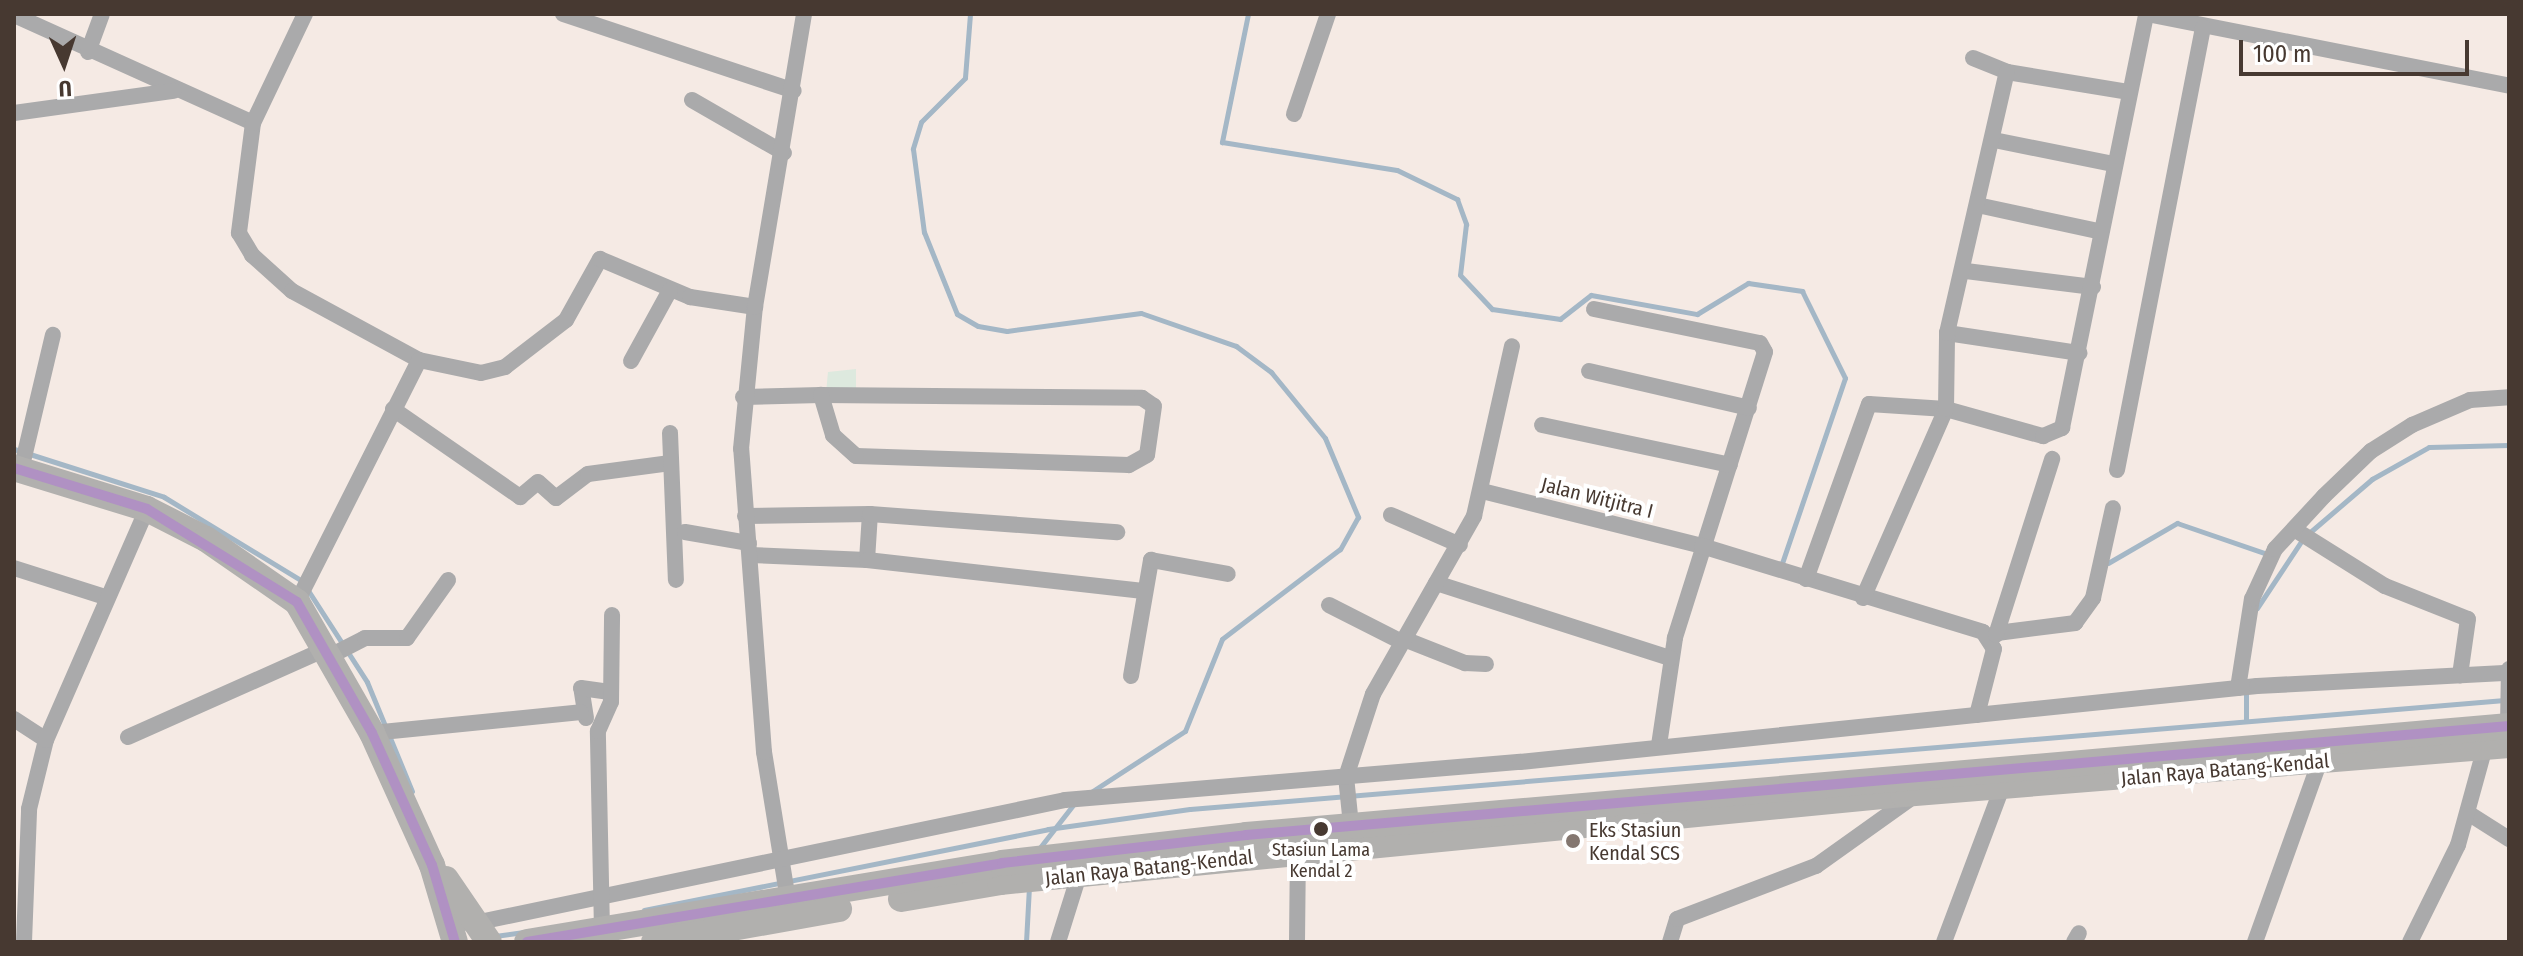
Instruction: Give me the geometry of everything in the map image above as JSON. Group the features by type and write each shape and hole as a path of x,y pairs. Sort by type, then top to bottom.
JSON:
{"highway":[{"path":"20,467 147,509 218,546 298,598 334,651 377,733 432,865 471,936"},
{"name":"Jalan Raya Batang-Kendal","path":"1070,869 1350,820 2508,721"},
{"name":"Jalan Raya Batang-Kendal","path":"527,942 602,914 788,898 1005,872 1298,853 1918,793 2319,763 2497,746"},
{"name":"Jalan Raya Batang-Kendal","path":"654,942 1005,872"}],"street":[{"path":"88,52 102,14"},
{"path":"305,14 253,123 239,225 252,255 292,291 419,360 481,373 505,367 566,320 600,259 670,290 755,307"},
{"path":"563,14 794,91"},
{"path":"788,898 778,856 745,516 743,397 804,14"},
{"path":"1294,114 1328,14"},
{"path":"1806,579 1863,412 1882,402 1946,409 2043,436 2057,433 2079,353 2093,287 2098,231 2146,14 2509,86"},
{"path":"14,15 174,91 253,123"},
{"path":"2117,470 2203,27"},
{"path":"1973,58 2007,72 2129,92"},
{"path":"1863,598 1946,409 1947,333 1982,206 2007,72"},
{"path":"14,113 174,91"},
{"path":"692,100 784,153"},
{"path":"1994,140 2113,164"},
{"path":"1982,206 2098,231"},
{"path":"1966,271 2093,287"},
{"path":"631,361 670,290"},
{"path":"1594,309 1760,343 1765,358 1702,546 1670,658 1659,745"},
{"path":"1947,333 2079,353"},
{"path":"20,467 30,442 53,335"},
{"path":"1350,820 1346,780 1373,694 1460,545 1482,491 1512,346"},
{"path":"298,598 419,360"},
{"path":"1589,371 1749,408"},
{"path":"743,397 821,395 1142,398 1154,406 1147,455 1129,465 856,456 833,435 821,395"},
{"path":"2246,687 2252,599 2275,549 2298,530 2371,451 2412,425 2470,400 2509,397"},
{"path":"393,409 520,497 538,482 555,498 588,474 670,463"},
{"path":"1542,425 1730,465"},
{"path":"670,433 676,580"},
{"path":"1977,715 1995,641 2052,459"},
{"name":"Jalan Witjitra I","path":"1482,491 1702,546 1863,598 1983,632 1995,641"},
{"path":"1995,641 2075,623 2093,598 2113,508"},
{"path":"24,942 21,827 46,740 105,597 147,509"},
{"path":"745,516 870,514 1117,532"},
{"path":"867,560 870,514"},
{"path":"1391,515 1460,545"},
{"path":"2298,530 2430,609 2468,619 2460,675"},
{"path":"685,532 750,549 1143,591"},
{"path":"1131,676 1143,591 1156,557 1228,574"},
{"path":"14,568 105,597"},
{"path":"128,737 365,638 407,638 448,580"},
{"path":"1436,583 1670,658"},
{"path":"1329,605 1403,640 1465,663 1486,664"},
{"path":"602,914 598,731 610,692 612,615"},
{"path":"471,936 602,914 778,856 1065,800 1110,795 1346,780 1659,745 2246,687 2460,675 2508,675 2508,721"},
{"path":"598,731 581,712 581,688 610,692"},
{"path":"377,733 581,712"},
{"path":"14,719 46,740"},
{"path":"2414,941 2497,746"},
{"path":"2255,942 2319,763"},
{"path":"1944,942 2002,788"},
{"path":"1670,942 1677,919 1816,866 1918,793"},
{"path":"2468,813 2509,839"},
{"path":"1297,942 1298,853"},
{"path":"1058,942 1070,869"}],"shaded area":[{"path":"856,369 856,394 826,393 828,372"}],"waterway":[{"path":"970,14 965,78 921,122 913,149 924,232 957,314 978,326 1007,331 1141,313 1236,346 1271,372 1325,438 1358,517 1340,549 1222,639 1185,731 1091,792"},
{"path":"1248,14 1222,142 1397,170 1457,199 1466,224 1460,275 1492,309 1560,319 1591,295 1697,314 1748,283 1802,291 1845,378 1782,563"},
{"path":"2309,533 2372,479 2429,447 2509,445"},
{"path":"14,449 164,497 302,581 367,682 412,791"},
{"path":"2108,563 2177,523 2267,554"},
{"path":"2257,608 2302,540"},
{"path":"2246,689 2246,720"},
{"path":"644,910 1048,829 1190,809 2504,700"},
{"path":"1038,850 1073,805"},
{"path":"1026,942 1029,887"},
{"path":"495,936 524,932"}],"transit line":[{"path":"14,468 147,509 297,602 372,733 432,865 455,942"},
{"path":"527,942 1002,863 1246,835 2509,726"}],"place":[{"name":"Stasiun Lama Kendal 2","path":"1321,829"},
{"name":"Eks Stasiun Kendal SCS","path":"1573,841"}]}
